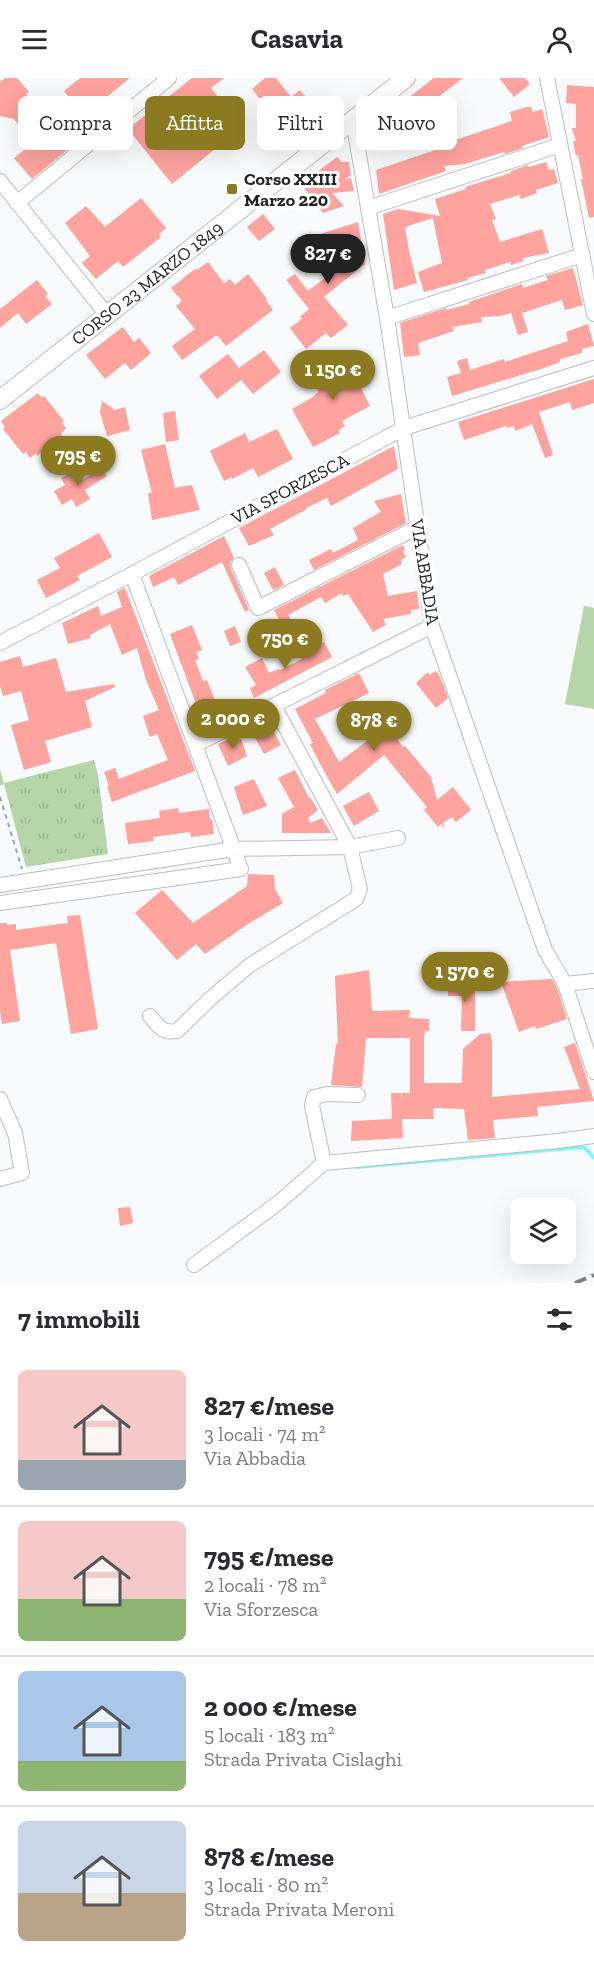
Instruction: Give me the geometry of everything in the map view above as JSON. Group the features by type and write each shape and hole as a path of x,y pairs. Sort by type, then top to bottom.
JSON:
{"main road":[{"name":"CORSO 23 MARZO 1849","path":"0,400 406,78"}],"street":[{"path":"18,203 169,78"},
{"path":"547,78 594,314"},
{"name":"VIA ABBADIA","path":"353,120 387,318 432,626 545,950 565,984 594,1072"},
{"path":"368,208 560,145"},
{"path":"0,181 107,315"},
{"path":"387,318 582,255"},
{"name":"VIA SFORZESCA","path":"0,643 404,428 594,368"},
{"path":"239,565 258,608 418,527"},
{"path":"0,903 241,869 132,574"},
{"path":"195,745 432,626"},
{"path":"150,1016 163,1032 177,1031 250,965 356,899 360,889 350,847 274,706"},
{"path":"0,885 233,849 350,847 398,838"},
{"path":"565,984 594,981"},
{"path":"324,1163 312,1106 314,1098 327,1094 358,1095"},
{"path":"0,1099 15,1133 22,1173 0,1179"},
{"path":"194,1265 278,1203 324,1163 594,1136"}],"path":[{"path":"0,797 22,869"}],"green space":[{"path":"584,606 594,608 594,709 565,704"},
{"path":"94,760 108,854 26,867 4,784 0,786 0,770 4,783"}],"building":[{"path":"5,78 17,78 29,92 26,94 28,96 18,96 18,124 14,119 0,116 0,82"},
{"path":"80,78 130,78 108,96 68,96 64,91"},
{"path":"192,78 224,78 211,88 217,96 169,96"},
{"path":"265,78 276,78 290,96 258,96 252,89"},
{"path":"434,78 463,78 440,96 411,96"},
{"path":"499,78 525,78 530,84 514,97"},
{"path":"567,85 594,87 594,217 589,218 581,179 583,179 573,141 576,141 572,128 576,128 576,104 566,103"},
{"path":"300,90 305,96 292,96"},
{"path":"527,107 531,107 533,112 542,109 549,137 505,154 504,152 465,164 444,166 446,171 379,194 376,170 435,150 457,150 457,139 512,121 510,112"},
{"path":"145,115 145,150 214,150 172,184 133,135 133,125"},
{"path":"24,150 67,150 32,179 14,158"},
{"path":"337,157 342,162 349,162 351,175 344,180 351,178 354,191 332,193 344,206 323,213 301,184"},
{"path":"546,162 549,170 554,169 558,183 536,190 537,193 521,199 519,195 490,204 496,219 492,220 500,242 542,229 549,253 523,258 524,261 511,265 510,262 485,270 486,273 467,278 468,280 424,292 418,272 442,263 433,218 405,227 417,283 394,290 383,214 398,209 440,216 435,199 528,165 529,167"},
{"path":"141,198 166,228 159,234 161,237 123,267 118,261 96,279 82,263 90,256 65,223 86,206 105,227"},
{"path":"263,214 275,229 259,241 247,227"},
{"path":"358,222 365,264 324,297 348,325 331,338 326,333 306,349 290,328 302,319 300,317 309,309 286,280 295,274 308,291 338,268 314,236"},
{"path":"208,262 224,283 230,279 235,285 248,274 273,310 226,346 217,335 182,360 172,346 195,329 176,306 182,301 171,288"},
{"path":"573,268 583,305 565,310 562,300 522,313 528,332 518,335 511,313 481,317 482,322 452,327 454,331 418,343 420,355 404,357 400,323 446,308 447,310 469,304 469,302 522,284 523,288 548,280 546,276"},
{"path":"37,280 48,294 45,296 52,304 26,324 18,313 0,328 0,309"},
{"path":"588,324 594,346 582,349 582,353 560,359 560,362 544,368 452,396 447,377 461,373 457,361 467,358 470,370 504,359 505,362 568,341 566,332"},
{"path":"123,327 134,342 139,338 151,353 131,370 125,363 105,379 86,355"},
{"path":"264,350 281,372 253,394 241,380 217,399 199,376 228,354 239,368"},
{"path":"365,358 372,369 356,378 370,406 342,421 345,426 339,430 340,433 313,447 292,409 318,392 311,373 338,359 344,369"},
{"path":"594,379 594,403 572,410 570,402 539,412 553,455 545,458 532,424 516,431 513,426 508,428 506,426 464,440 458,422"},
{"path":"38,393 42,398 44,396 64,421 62,423 66,428 61,433 62,436 37,456 36,453 30,458 26,452 23,454 3,429 5,427 1,421"},
{"path":"102,401 115,410 125,407 130,430 107,436 100,412"},
{"path":"175,411 179,440 166,442 163,413"},
{"path":"277,429 293,459 258,477 253,468 224,481 210,451 245,433 249,442"},
{"path":"165,444 175,488 192,485 200,510 152,520 148,493 152,493 141,450"},
{"path":"394,446 398,469 331,506 327,498 306,508 270,529 274,535 249,546 239,528"},
{"path":"102,468 107,476 85,490 90,499 76,507 72,499 62,505 54,491 65,485 61,478 75,471 80,481"},
{"path":"401,494 406,523 314,570 309,560 331,549 333,553 358,540 353,528 381,512 374,501"},
{"path":"99,533 112,557 77,576 80,580 46,598 37,580 60,568 54,558"},
{"path":"224,536 234,558 230,563 231,569 249,610 245,612 222,562 178,585 174,577 153,587 149,576"},
{"path":"403,545 406,557 401,560 402,564 383,574 388,596 417,591 419,609 411,610 411,614 383,619 386,625 373,632 348,594 343,596 342,593 325,603 321,597 288,615 293,624 284,629 274,610"},
{"path":"275,567 284,585 273,590 264,573"},
{"path":"125,588 195,771 112,802 104,772 115,768 119,779 168,760 157,734 150,737 143,716 159,710 146,680 137,648 122,655 110,624 90,635 91,638 68,644 62,623 98,606 101,616 122,607 117,592"},
{"path":"192,625 202,650 196,652 199,659 195,660 203,681 207,680 223,714 204,725 170,634"},
{"path":"235,626 241,642 230,646 224,631"},
{"path":"324,642 332,657 254,698 250,688 256,685 245,667 262,658 269,673 280,670 302,659 299,654"},
{"path":"20,656 23,667 56,658 66,692 114,684 115,687 85,701 92,727 45,741 51,762 24,770 11,725 29,720 21,691 3,696 0,685 0,662"},
{"path":"436,671 448,698 436,708 416,683 428,672 429,675"},
{"path":"359,673 369,693 315,719 339,762 371,738 359,723 368,715 371,718 378,712 403,747 405,746 431,777 437,800 453,787 471,810 456,822 452,817 443,823 445,829 441,824 438,827 424,810 427,807 384,755 337,794 325,773 310,744 313,743 295,709 326,693 325,690"},
{"path":"269,723 281,745 264,754 252,732"},
{"path":"236,736 238,740 241,739 247,756 228,766 218,744"},
{"path":"295,770 309,798 318,810 308,818 311,823 322,818 331,833 282,833 282,814 294,807 278,778"},
{"path":"254,779 267,806 243,815 234,787"},
{"path":"369,792 379,811 354,826 343,806"},
{"path":"178,808 179,813 209,809 214,834 191,837 190,832 153,837 154,841 128,844 125,823 160,818 159,811"},
{"path":"248,874 274,875 275,889 283,903 205,954 196,944 177,960 135,913 162,890 193,923 247,886"},
{"path":"80,915 98,1029 71,1034 56,943 10,950 20,1021 2,1024 0,923 16,924 16,930 68,923 67,916"},
{"path":"369,970 372,1011 410,1010 409,1018 429,1019 429,1031 425,1031 424,1038 424,1083 462,1083 463,1049 480,1034 490,1033 492,1097 580,1089 564,1047 575,1043 594,1101 537,1107 538,1116 493,1120 495,1138 468,1140 464,1109 433,1108 434,1119 402,1119 403,1138 351,1141 352,1121 392,1119 391,1093 401,1093 401,1106 402,1093 410,1093 410,1038 366,1038 362,1087 331,1085 336,1044 338,1044 335,976"},
{"path":"552,979 567,1019 519,1032 501,982"},
{"path":"448,982 475,983 475,1031 461,1031 462,996 448,996"},
{"path":"130,1207 133,1223 120,1226 118,1208"}],"waterway":[{"path":"357,1167 582,1147 594,1158"}],"railway":[{"path":"575,1283 594,1275"}],"place":[{"name":"Corso XXIII Marzo 220","path":"232,189"}]}
